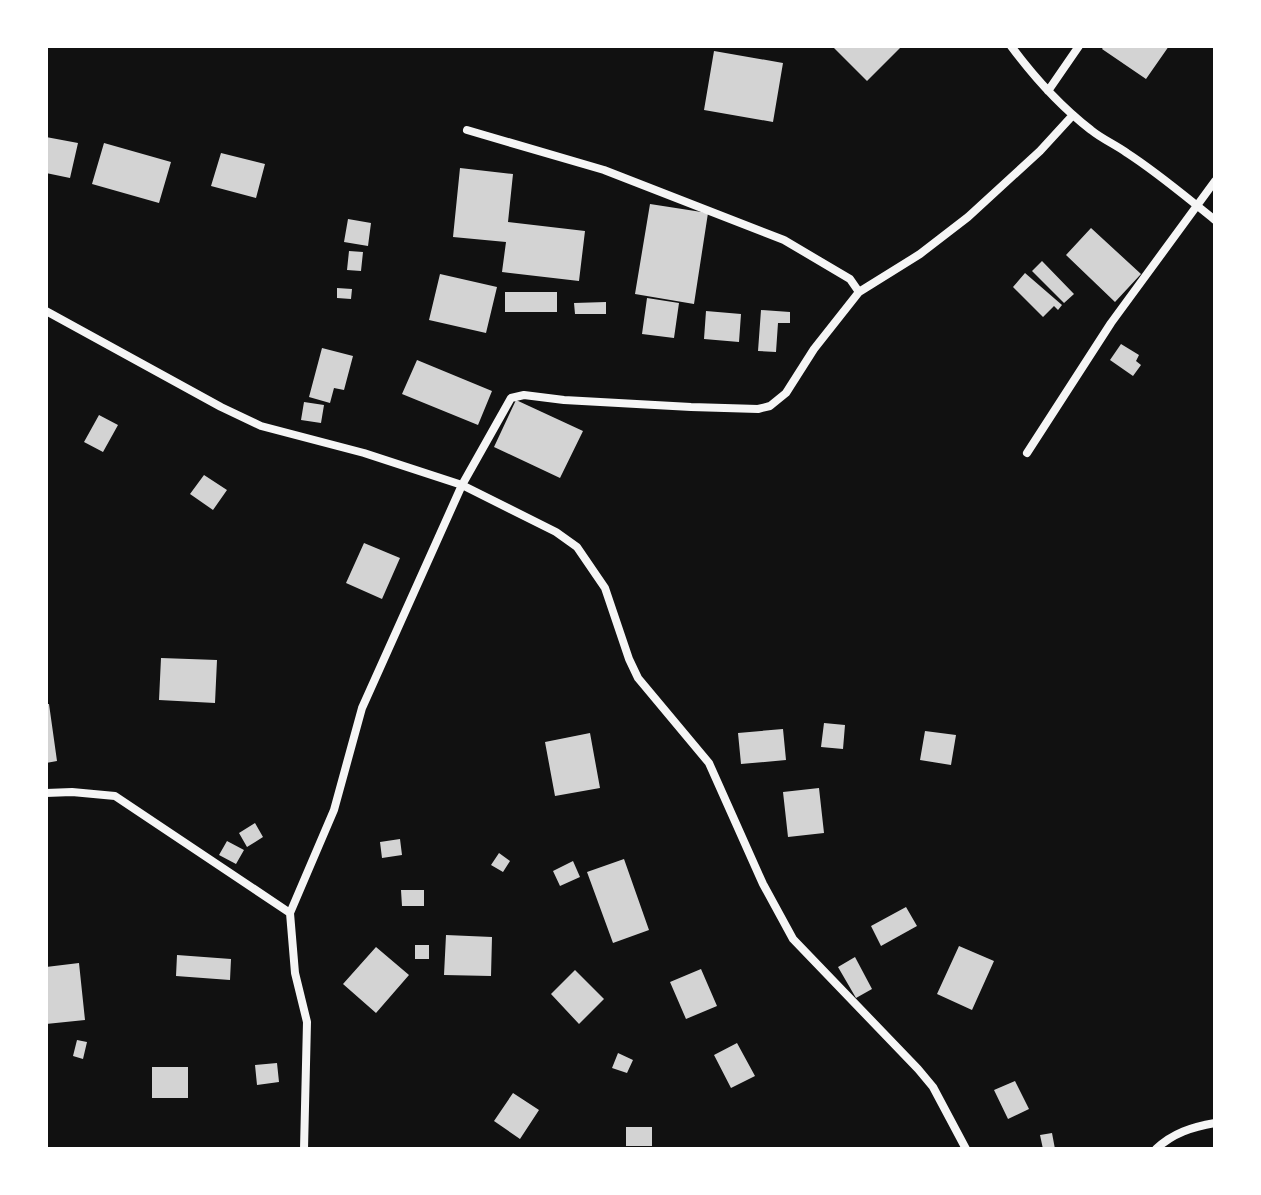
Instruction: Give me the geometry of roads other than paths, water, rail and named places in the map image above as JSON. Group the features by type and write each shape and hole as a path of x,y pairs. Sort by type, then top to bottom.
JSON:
{"street":[{"path":"1011,46 1048,91 1073,115 1215,220"},
{"path":"1048,91 1079,46"},
{"path":"304,1149 307,1022 295,973 290,913 334,810 362,708 462,485 511,398 524,395 691,407 758,409 770,406 786,393 814,349 859,292 920,254 968,217 1040,151 1073,115"},
{"path":"467,130 604,170 784,240 850,279 859,292"},
{"path":"1027,453 1111,323 1215,181"},
{"path":"46,311 261,426 364,453 462,485 556,532 577,547 592,564 605,588 638,678 709,763 763,884 793,939 933,1087 966,1149"},
{"path":"46,793 115,796 290,913"},
{"path":"1156,1149 1182,1131 1215,1123"}]}
